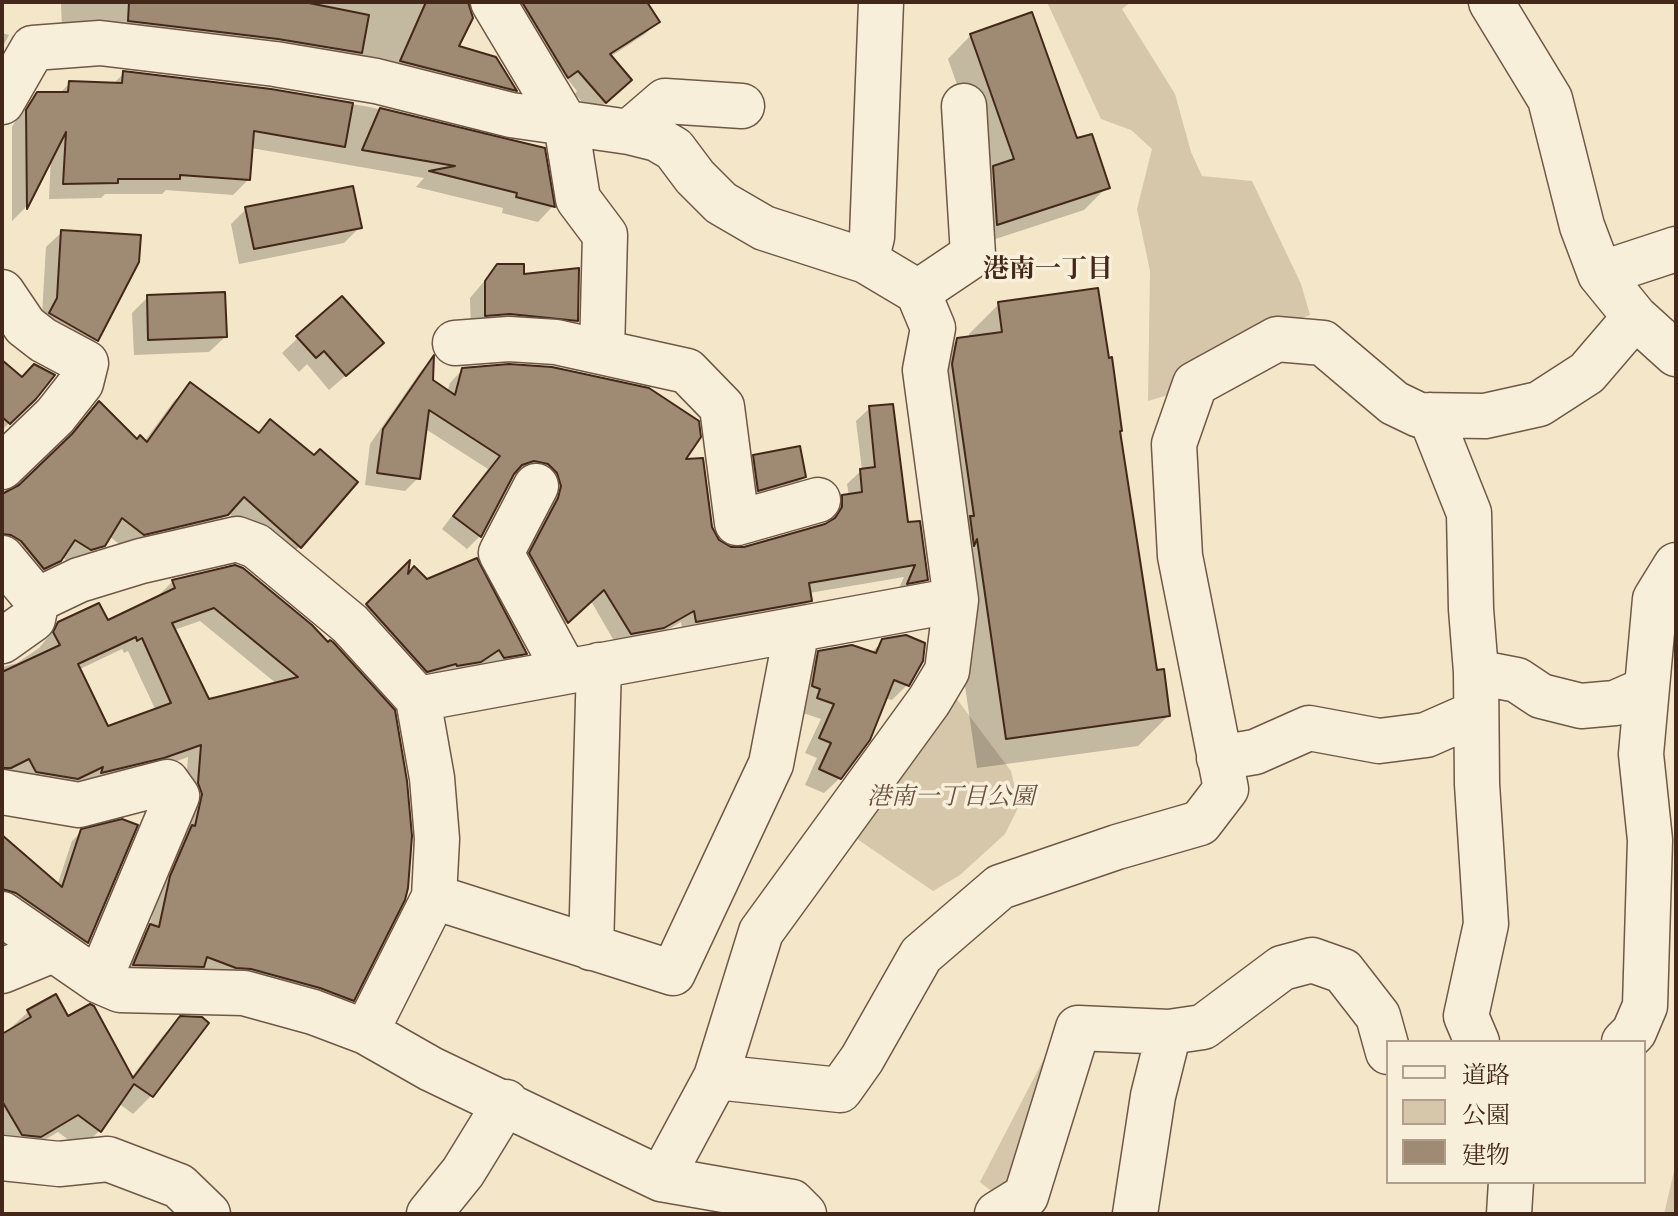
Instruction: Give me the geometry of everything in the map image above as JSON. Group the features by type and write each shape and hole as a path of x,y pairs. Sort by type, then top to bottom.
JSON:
{"street":[{"path":"493,2 566,124 578,199 605,235 602,352"},
{"path":"866,261 872,237 881,2"},
{"path":"1491,2 1550,99 1582,226 1600,274 1635,317 1676,354"},
{"path":"2,102 33,48 100,43 275,64 376,81 511,115 629,132 657,139 674,149 695,177 721,203 764,228 866,261 918,292 933,328 925,370 956,600 947,671 929,701 761,932 716,1077 661,1179"},
{"path":"629,132 665,101 742,106"},
{"path":"918,292 973,255 964,106"},
{"path":"1600,274 1676,249"},
{"path":"2,292 25,326 43,340 86,363 81,383 55,416 2,467"},
{"path":"716,1077 840,1090 862,1059 921,955 1000,887 1117,847 1200,823 1226,789 1180,556 1174,444 1195,384 1277,339 1323,343 1394,403 1419,415 1485,416 1539,404 1587,373 1635,317"},
{"path":"455,343 509,339 556,342 687,371 722,407 737,523 818,500"},
{"path":"1430,415 1469,513 1477,784 1486,924 1466,1016 1476,1040"},
{"path":"536,486 501,553 582,668 591,948"},
{"path":"37,600 79,580 237,539 256,546 350,624 418,699 434,793 437,839 434,897 366,1032"},
{"path":"2,558 37,600"},
{"path":"1626,1040 1634,1032 1645,1006 1650,840 1641,754 1655,599 1676,565"},
{"path":"2,641 33,619 37,600"},
{"path":"418,699 956,600"},
{"path":"434,897 673,973 771,764 797,629"},
{"path":"1219,758 1255,752 1309,728 1379,741 1426,735 1476,692 1517,680 1541,696 1581,706 1615,703 1647,689"},
{"path":"2,792 79,805 167,782 177,796 99,981"},
{"path":"2,914 99,981 120,990 244,993 313,1012 366,1032 431,1069 506,1102 661,1179 792,1202 804,1214"},
{"path":"2,971 53,950"},
{"path":"997,1214 1026,1196 1078,1028 1169,1032 1203,1027 1282,968 1312,960 1343,971 1378,1016 1386,1045"},
{"path":"1135,1214 1153,1096 1169,1032"},
{"path":"429,1214 463,1172 506,1102"},
{"path":"2,1158 59,1164 108,1159 179,1186 208,1214"},
{"path":"1509,1214 1511,1184"}],"green space":[{"path":"1047,2 1131,2 1122,9 1175,94 1191,152 1202,176 1252,181 1301,284 1310,315 1224,346 1171,394 1148,401 1150,271 1137,209 1152,149 1131,130 1101,119"},
{"name":"港南一丁目公園","path":"950,690 1011,771 1019,806 1005,834 960,875 933,891 847,832"},
{"path":"1049,1049 1003,1200 980,1182"},
{"path":"1676,1140 1676,1214 1664,1214 1675,1167"}],"building":[{"path":"129,2 304,2 369,15 362,53 278,39 128,21"},
{"path":"426,2 468,2 473,18 459,46 496,57 517,91 400,61"},
{"path":"522,2 647,2 660,22 610,54 632,80 606,103 578,71 568,78"},
{"path":"1032,12 1077,138 1092,134 1110,188 997,225 993,166 1014,159 970,34"},
{"path":"123,71 271,89 353,103 345,147 254,131 250,180 180,175 180,179 118,179 118,183 63,184 66,132 27,209 26,110 37,92 68,92 69,81 122,83"},
{"path":"380,108 545,148 555,207 516,197 517,193 429,171 455,166 362,150"},
{"path":"353,186 362,228 254,249 245,207"},
{"path":"61,230 141,235 139,262 98,341 49,313 57,298"},
{"path":"497,264 524,264 524,274 579,268 578,321 510,314 485,316 485,281"},
{"path":"1098,288 1109,358 1112,357 1120,431 1157,670 1164,669 1170,716 1006,739 977,539 974,546 970,516 974,516 952,364 957,338 1002,332 998,302"},
{"path":"225,292 227,337 148,340 147,295"},
{"path":"342,296 384,343 346,376 324,351 316,358 296,336"},
{"path":"434,355 433,380 455,395 462,368 509,364 552,367 649,388 699,421 701,437 686,459 703,458 712,527 719,540 731,547 744,547 825,524 835,518 842,507 842,495 862,492 860,469 875,467 869,406 893,404 908,522 920,521 928,580 907,584 915,565 809,583 812,601 696,622 694,611 664,628 631,634 604,590 568,623 529,553 558,498 561,486 557,473 548,464 534,461 522,465 514,474 481,537 453,516 500,456 429,410 420,479 377,473 383,429"},
{"path":"2,360 22,377 34,364 55,375 10,424 2,417"},
{"path":"190,382 259,433 270,419 314,455 320,449 358,482 301,548 244,497 228,515 144,535 122,518 105,546 91,550 75,540 61,561 44,569 21,541 2,534 2,494 19,485 72,434 99,401 137,439 140,435 147,442"},
{"path":"800,446 806,477 758,491 753,455"},
{"path":"477,558 527,654 504,658 499,650 481,662 456,664 427,672 366,604 410,560 408,574 414,566 427,579"},
{"path":"235,565 243,568 328,642 333,642 395,710 412,836 408,888 405,900 354,1001 320,988 251,969 236,968 207,957 204,967 133,965 150,924 159,927 170,876 192,825 195,826 202,794 198,783 201,745 164,758 101,773 103,767 78,779 36,772 29,759 11,768 2,768 2,672 60,645 53,632 58,622 99,603 108,620 175,588 172,580","holes":["214,608 298,677 209,699 172,623","136,637 137,641 142,638 171,703 108,726 78,664"]},
{"path":"906,635 925,643 923,661 909,686 894,680 870,740 841,779 819,769 831,743 819,738 834,704 817,698 820,689 812,686 818,651 852,645 876,653 882,639"},
{"path":"122,819 138,825 88,943 16,893 2,889 2,835 62,887 81,829"},
{"path":"56,994 68,1016 90,1004 94,1006 133,1078 180,1016 202,1017 209,1023 153,1097 134,1084 101,1132 78,1115 41,1137 22,1135 2,1101 2,1034 31,1017 27,1010"}],"district":[{"name":"港南一丁目","path":"1048,269"}]}
